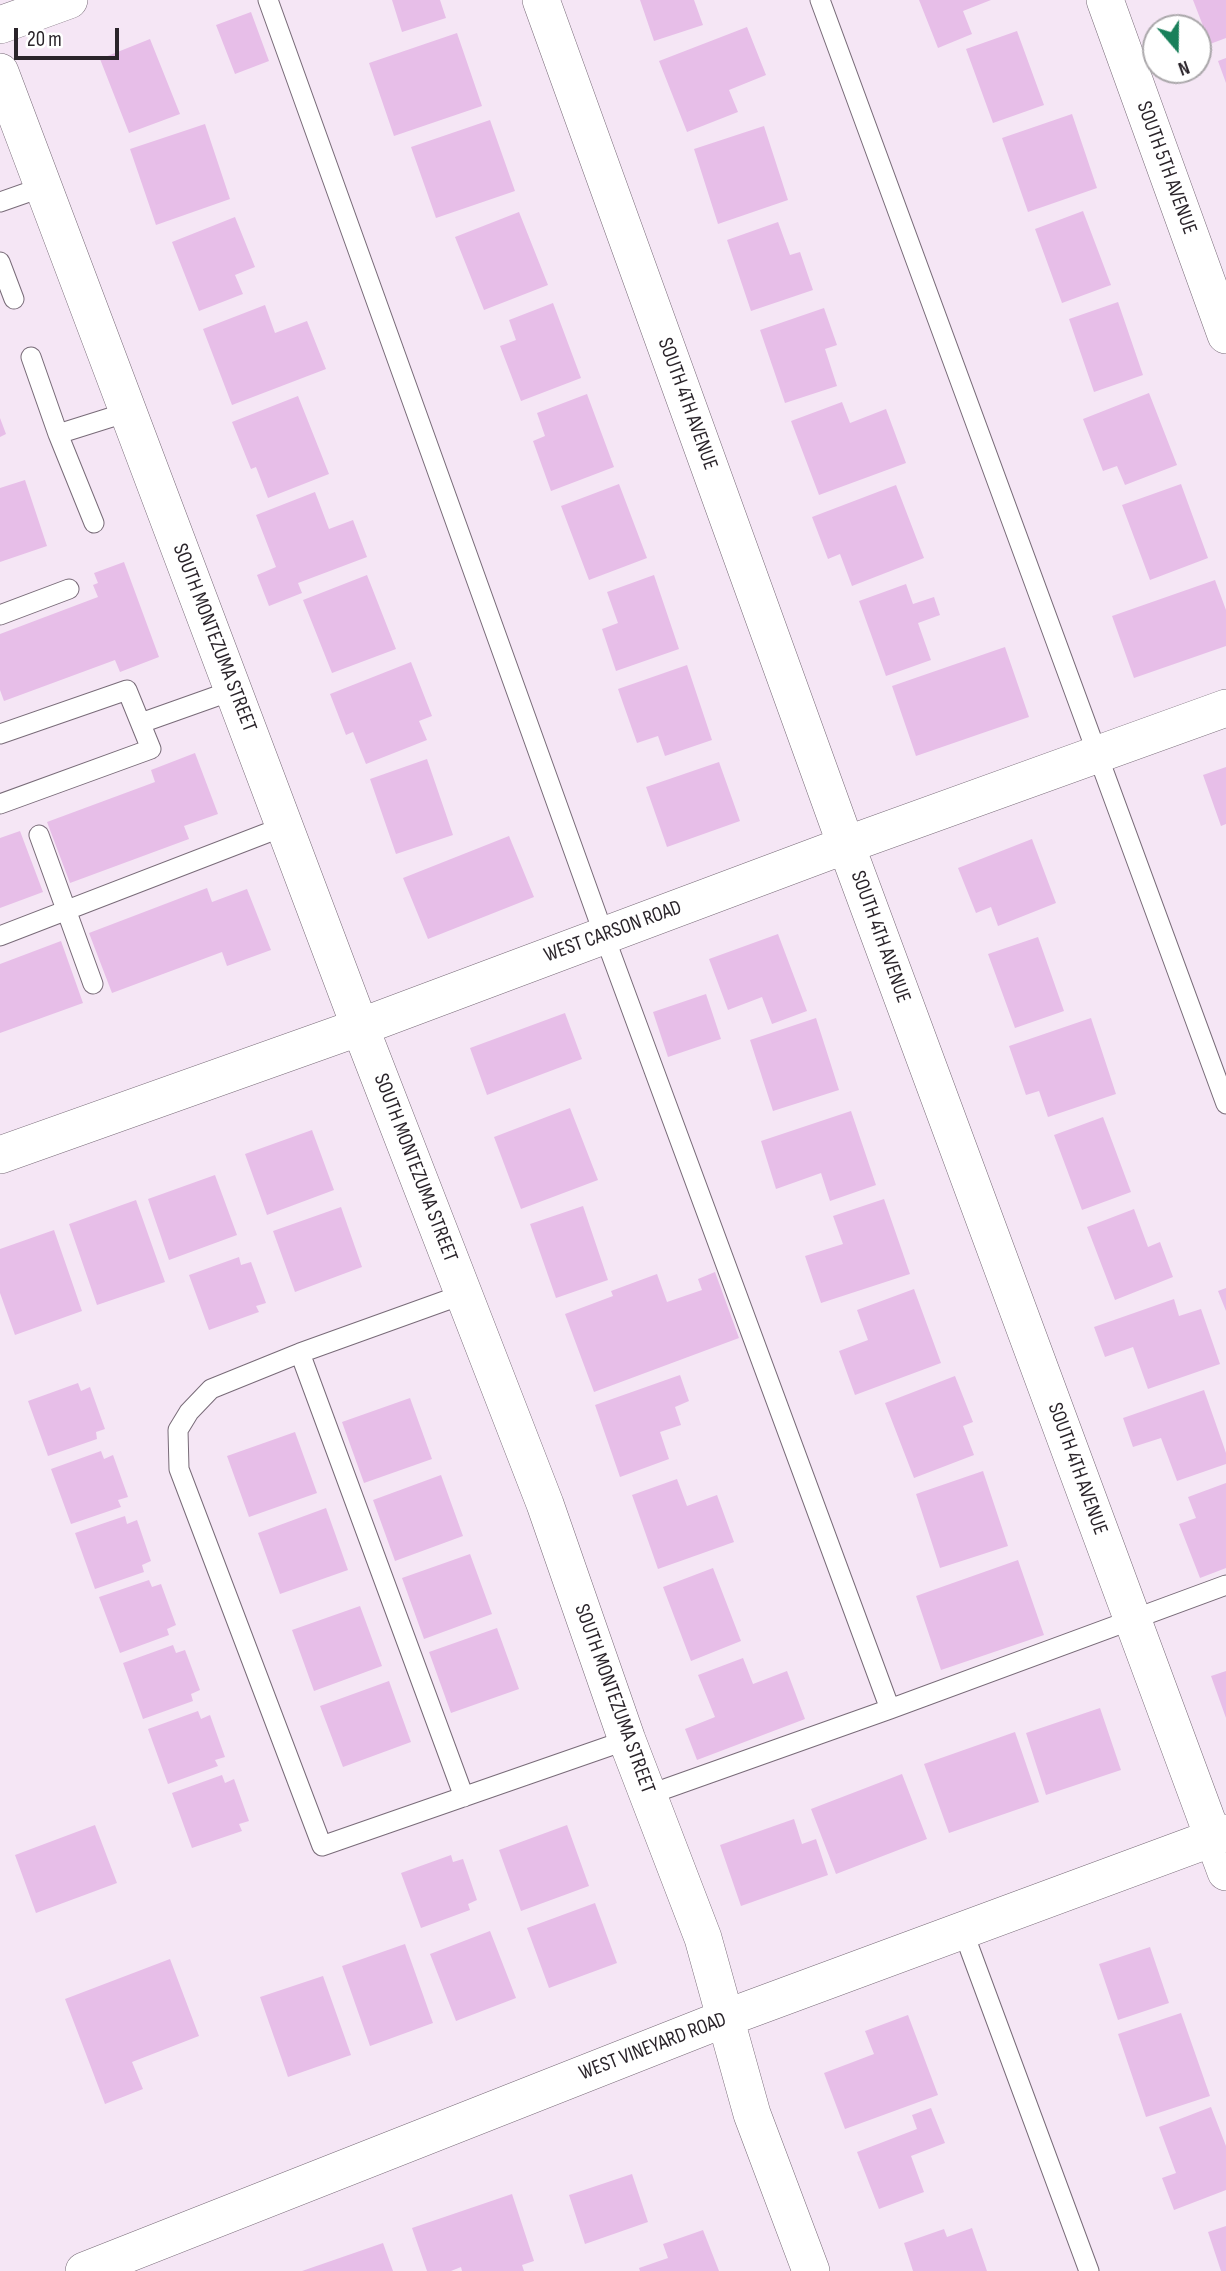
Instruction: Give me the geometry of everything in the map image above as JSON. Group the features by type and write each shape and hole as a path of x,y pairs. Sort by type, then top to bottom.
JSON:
{"street":[{"path":"0,25 69,0"},
{"name":"SOUTH 4TH AVENUE","path":"541,0 846,845 1133,1619 1220,1835 1226,1872"},
{"name":"SOUTH 5TH AVENUE","path":"1105,0 1226,335"},
{"name":"SOUTH MONTEZUMA STREET","path":"0,72 360,1027 545,1504 627,1740 703,1938 752,2113 811,2271"},
{"name":"WEST CARSON ROAD","path":"0,1155 360,1027 846,845 1226,708"},
{"name":"WEST VINEYARD ROAD","path":"84,2271 726,2018 1220,1835"}],"lane":[{"path":"268,0 604,935 890,1709"},
{"path":"820,0 1226,1104"},
{"path":"0,202 43,187"},
{"path":"0,262 14,299"},
{"path":"31,357 94,523"},
{"path":"58,434 128,412"},
{"path":"0,615 69,589"},
{"path":"0,734 127,690 150,749 0,804"},
{"path":"141,723 234,690"},
{"path":"0,936 285,826"},
{"path":"39,835 93,984"},
{"path":"464,1294 300,1353 211,1389 189,1412 178,1430 179,1469 322,1846 627,1740"},
{"path":"300,1353 464,1797"},
{"path":"648,1795 1226,1585"},
{"path":"963,1931 1088,2271"}],"building":[{"path":"392,0 440,0 446,18 402,32"},
{"path":"640,0 694,0 703,25 654,41"},
{"path":"919,0 991,0 963,11 972,34 938,48"},
{"path":"1193,0 1226,0 1226,38 1212,43 1212,14 1198,14"},
{"path":"251,12 269,61 235,74 216,25"},
{"path":"747,27 766,75 729,90 738,112 687,132 659,61"},
{"path":"1017,31 1044,105 993,123 966,49"},
{"path":"457,33 482,106 394,136 369,63"},
{"path":"150,39 180,114 129,133 100,59"},
{"path":"1226,58 1226,83 1218,61"},
{"path":"1072,114 1097,188 1028,212 1002,138"},
{"path":"490,120 515,191 436,218 411,147"},
{"path":"205,124 230,199 156,225 130,149"},
{"path":"764,126 788,200 718,224 694,149"},
{"path":"1083,211 1111,285 1062,303 1035,229"},
{"path":"519,212 548,285 484,310 455,237"},
{"path":"235,217 255,267 235,275 243,294 199,311 172,242"},
{"path":"778,222 790,255 800,252 813,290 751,311 727,240"},
{"path":"1118,302 1143,375 1094,392 1069,319"},
{"path":"553,303 581,378 521,401 500,346 516,340 509,320"},
{"path":"265,305 275,333 307,321 326,369 232,405 203,329"},
{"path":"824,308 837,345 825,349 837,386 785,403 760,330"},
{"path":"1149,393 1177,465 1125,485 1117,466 1103,471 1083,419"},
{"path":"587,394 614,467 551,491 533,441 545,436 537,413"},
{"path":"298,396 329,474 268,498 256,467 251,469 232,422"},
{"path":"842,402 850,423 886,409 906,463 819,495 791,421"},
{"path":"0,418 6,434 0,437"},
{"path":"25,480 47,546 0,562 0,488"},
{"path":"619,484 647,558 589,580 561,506"},
{"path":"1181,484 1208,558 1150,580 1122,505"},
{"path":"896,485 924,558 852,586 840,554 828,559 812,517"},
{"path":"315,492 329,529 353,520 367,557 298,583 302,593 269,606 257,575 276,567 256,515"},
{"path":"124,562 159,657 120,672 115,660 4,701 0,690 0,634 98,597 93,585 98,583 94,573"},
{"path":"367,575 396,649 332,673 303,600"},
{"path":"654,575 679,649 616,671 602,629 618,623 607,592"},
{"path":"1215,580 1226,610 1226,646 1134,678 1112,616"},
{"path":"906,584 913,604 934,597 940,615 918,623 931,660 886,676 859,601"},
{"path":"1005,647 1029,717 916,756 892,686"},
{"path":"411,662 432,716 419,721 427,740 366,764 353,732 346,735 330,694"},
{"path":"687,665 712,740 665,756 658,736 637,743 618,689"},
{"path":"195,753 218,814 184,826 189,839 70,883 47,822 155,782 151,770"},
{"path":"427,759 453,835 396,854 370,779"},
{"path":"719,762 740,821 667,847 646,787"},
{"path":"1226,767 1226,824 1221,826 1203,775"},
{"path":"20,831 43,892 0,908 0,838"},
{"path":"509,836 534,897 428,939 403,878"},
{"path":"1032,839 1056,903 998,926 991,907 976,913 958,868"},
{"path":"207,888 212,902 247,889 271,950 227,966 222,952 112,993 89,933"},
{"path":"778,934 807,1011 772,1024 762,997 728,1010 709,959"},
{"path":"1038,937 1064,1011 1015,1028 988,954"},
{"path":"61,941 83,1003 0,1033 0,964"},
{"path":"706,994 721,1039 668,1057 653,1012"},
{"path":"565,1013 582,1059 487,1095 470,1048"},
{"path":"816,1018 839,1090 773,1111 750,1040"},
{"path":"1091,1018 1116,1094 1048,1117 1039,1091 1026,1095 1009,1046"},
{"path":"570,1108 598,1180 521,1209 494,1137"},
{"path":"851,1111 876,1185 830,1201 821,1173 776,1189 761,1141"},
{"path":"1103,1117 1131,1192 1082,1210 1054,1135"},
{"path":"312,1130 334,1190 267,1215 245,1154"},
{"path":"215,1175 237,1235 169,1260 148,1199"},
{"path":"884,1199 910,1274 821,1303 805,1256 843,1244 833,1216"},
{"path":"136,1200 165,1282 97,1305 69,1224"},
{"path":"583,1206 608,1280 556,1298 530,1224"},
{"path":"341,1207 362,1267 295,1292 273,1231"},
{"path":"1134,1209 1148,1247 1160,1242 1173,1277 1115,1300 1087,1227"},
{"path":"54,1230 82,1311 15,1335 0,1293 0,1249"},
{"path":"239,1257 241,1265 251,1262 266,1303 256,1306 259,1312 209,1330 189,1275"},
{"path":"715,1272 739,1338 594,1392 565,1314 613,1296 611,1291 657,1274 667,1302 702,1290 698,1279"},
{"path":"1226,1288 1226,1311 1218,1291"},
{"path":"914,1289 941,1363 855,1395 839,1351 868,1340 857,1310"},
{"path":"1174,1299 1179,1316 1201,1309 1220,1364 1148,1389 1133,1347 1105,1357 1094,1327"},
{"path":"680,1375 689,1401 675,1407 681,1425 660,1432 669,1459 620,1477 595,1405"},
{"path":"955,1376 973,1422 963,1426 974,1455 914,1478 885,1403"},
{"path":"78,1383 81,1391 90,1387 105,1429 96,1432 97,1439 48,1456 28,1401"},
{"path":"1204,1390 1226,1453 1226,1464 1177,1481 1161,1438 1133,1447 1123,1418"},
{"path":"410,1398 432,1459 364,1483 342,1422"},
{"path":"295,1432 317,1493 249,1517 227,1456"},
{"path":"101,1451 104,1459 113,1455 128,1497 118,1500 121,1507 71,1524 51,1469"},
{"path":"983,1471 1008,1546 940,1568 916,1494"},
{"path":"441,1475 463,1536 395,1561 373,1500"},
{"path":"677,1479 687,1506 717,1495 734,1542 658,1569 632,1495"},
{"path":"1226,1483 1226,1568 1200,1578 1179,1524 1196,1518 1188,1497"},
{"path":"326,1508 348,1570 280,1594 258,1533"},
{"path":"125,1516 127,1524 137,1520 151,1561 142,1565 144,1572 95,1589 75,1533"},
{"path":"470,1554 492,1614 424,1639 402,1578"},
{"path":"1018,1560 1044,1635 941,1670 916,1596"},
{"path":"713,1568 741,1641 691,1661 663,1587"},
{"path":"149,1580 152,1587 161,1584 176,1625 167,1629 169,1635 120,1653 99,1597"},
{"path":"360,1606 382,1666 314,1691 292,1630"},
{"path":"497,1628 519,1689 451,1713 429,1652"},
{"path":"173,1645 176,1653 185,1650 200,1690 191,1694 193,1701 143,1719 123,1663"},
{"path":"743,1658 753,1684 787,1671 805,1719 697,1760 685,1729 715,1717 698,1675"},
{"path":"1226,1671 1226,1718 1211,1676"},
{"path":"389,1681 411,1742 343,1767 320,1706"},
{"path":"1100,1708 1121,1770 1046,1795 1026,1733"},
{"path":"198,1711 201,1719 210,1715 225,1757 215,1760 218,1766 168,1784 148,1729"},
{"path":"1015,1732 1039,1802 949,1833 924,1764"},
{"path":"902,1774 927,1839 836,1874 811,1809"},
{"path":"222,1775 225,1783 234,1779 249,1821 239,1824 242,1831 192,1848 172,1793"},
{"path":"794,1819 802,1844 816,1839 828,1875 741,1906 720,1845"},
{"path":"95,1825 117,1883 36,1913 15,1855"},
{"path":"567,1825 589,1886 521,1911 499,1850"},
{"path":"451,1855 453,1862 463,1859 477,1900 468,1904 470,1910 421,1928 401,1873"},
{"path":"595,1903 617,1963 549,1988 527,1928"},
{"path":"490,1931 516,1998 456,2021 430,1954"},
{"path":"405,1944 433,2023 370,2046 342,1966"},
{"path":"1150,1947 1169,2003 1118,2020 1099,1964"},
{"path":"170,1959 199,2036 132,2062 143,2089 105,2104 65,1999"},
{"path":"323,1976 351,2055 288,2077 260,1997"},
{"path":"1181,2013 1210,2096 1146,2117 1118,2034"},
{"path":"908,2015 938,2095 845,2129 824,2073 874,2054 865,2031"},
{"path":"1211,2107 1226,2146 1226,2190 1174,2210 1162,2178 1176,2173 1159,2127"},
{"path":"931,2108 945,2143 911,2156 924,2192 879,2209 857,2152 917,2129 912,2115"},
{"path":"632,2174 648,2222 585,2244 569,2195"},
{"path":"512,2194 534,2261 522,2265 524,2271 462,2271 461,2267 451,2271 427,2271 412,2228"},
{"path":"1226,2226 1226,2271 1221,2271 1208,2232"},
{"path":"972,2228 987,2271 913,2271 904,2243 944,2229 947,2237"},
{"path":"703,2230 719,2271 640,2271 639,2268 668,2258 663,2244"},
{"path":"383,2243 393,2271 302,2271"}]}
